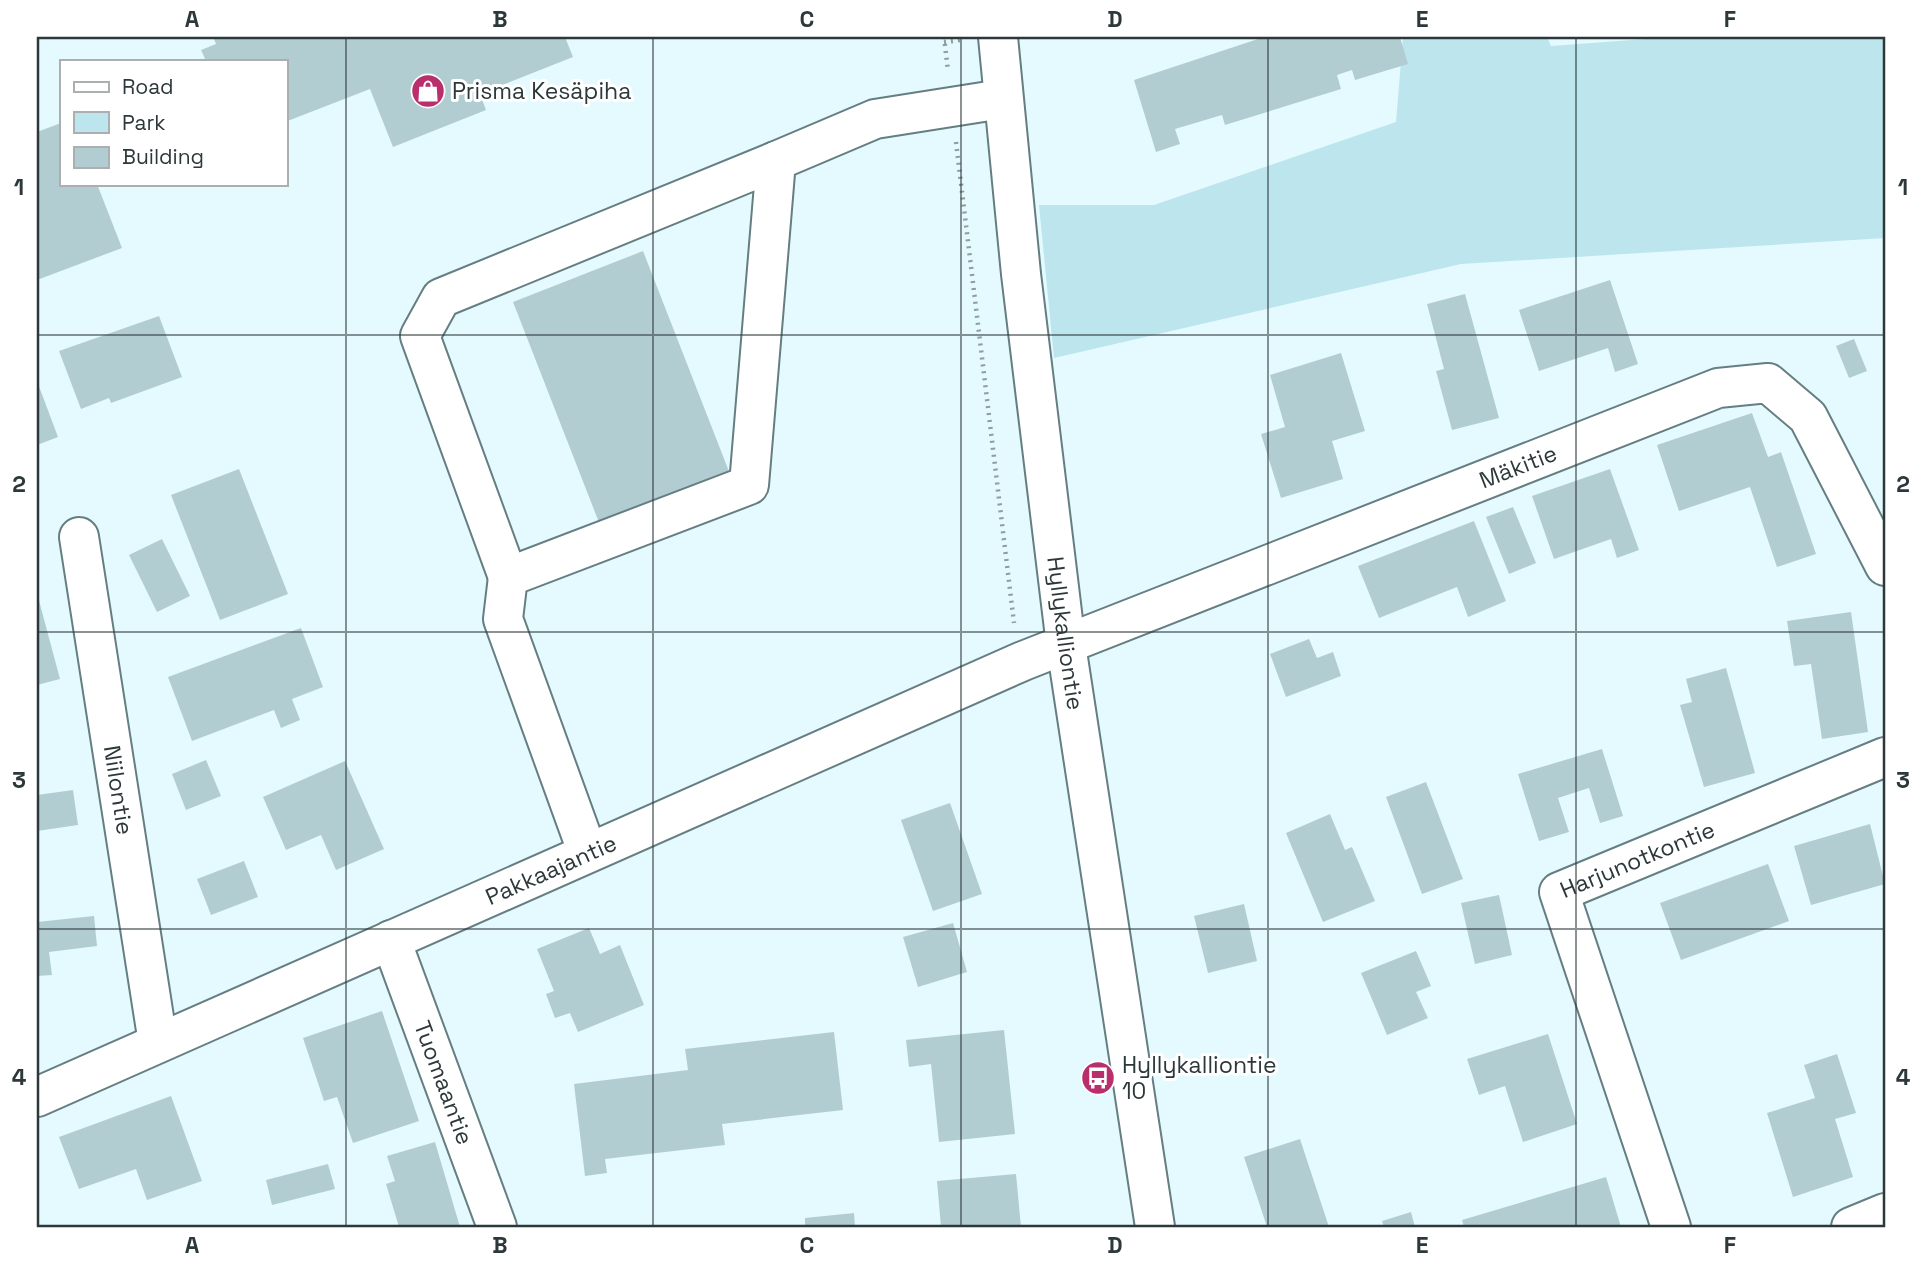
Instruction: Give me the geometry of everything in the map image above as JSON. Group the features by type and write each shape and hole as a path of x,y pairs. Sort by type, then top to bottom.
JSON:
{"street":[{"name":"Hyllykalliontie","path":"998,37 1002,99 1066,645 1155,1227"},
{"path":"587,851 503,619 508,577 420,336 441,298 875,119 1002,99"},
{"path":"508,577 749,485 776,161"},
{"name":"Mäkitie","path":"1066,645 1718,388 1768,383 1808,417 1885,566"},
{"name":"Niilontie","path":"79,537 158,1043"},
{"name":"Pakkaajantie","path":"37,1097 587,851 1066,645"},
{"name":"Harjunotkontie","path":"1671,1227 1559,892 1885,757"},
{"name":"Tuomaantie","path":"391,940 497,1227"},
{"path":"1851,1227 1885,1213"}],"green space":[{"path":"1403,37 1547,37 1551,46 1673,37 1885,37 1885,238 1461,264 1054,358 1039,205 1154,205 1396,122"}],"building":[{"name":"Prisma Kesäpiha","path":"213,37 565,37 573,57 480,94 486,110 393,147 370,89 287,121 287,60 206,60 201,50 216,44"},
{"path":"1264,37 1400,37 1408,64 1355,80 1352,70 1337,75 1341,89 1225,125 1222,115 1175,129 1180,144 1156,152 1134,80"},
{"path":"60,123 60,186 98,186 122,248 37,280 37,132"},
{"path":"643,251 730,474 600,525 513,302"},
{"path":"1610,280 1638,364 1615,372 1608,348 1539,371 1519,310"},
{"path":"1465,294 1499,418 1452,430 1436,371 1444,369 1427,304"},
{"path":"159,316 182,377 111,403 109,398 81,409 59,351"},
{"path":"1854,339 1867,371 1849,378 1836,346"},
{"path":"1341,353 1365,431 1332,441 1343,479 1281,498 1261,434 1285,427 1270,375"},
{"path":"37,381 58,437 37,445"},
{"path":"1752,413 1768,457 1781,452 1816,554 1777,567 1750,487 1679,511 1657,445"},
{"path":"239,469 288,594 220,620 171,495"},
{"path":"1610,469 1639,550 1617,558 1611,539 1554,559 1532,496"},
{"path":"1513,507 1536,563 1509,574 1486,517"},
{"path":"1474,521 1506,601 1468,617 1457,587 1379,618 1358,566"},
{"path":"162,539 190,596 157,612 129,555"},
{"path":"37,593 60,679 37,685"},
{"path":"1851,612 1868,732 1822,739 1811,664 1794,666 1787,621"},
{"path":"301,628 323,687 292,699 300,720 281,728 274,710 192,741 168,677"},
{"path":"1309,639 1317,658 1333,652 1341,676 1286,697 1270,654"},
{"path":"1726,668 1755,773 1704,787 1680,705 1692,702 1686,679"},
{"path":"1602,749 1623,816 1600,823 1589,788 1558,798 1569,832 1539,841 1518,774"},
{"path":"206,760 221,796 186,810 172,774"},
{"path":"345,761 384,849 336,870 321,835 286,850 263,797"},
{"path":"1426,782 1463,879 1422,894 1386,797"},
{"path":"73,790 78,825 37,831 37,795"},
{"path":"950,803 982,894 933,911 901,820"},
{"path":"1330,814 1345,850 1352,847 1375,901 1323,922 1286,833"},
{"path":"1870,824 1885,884 1811,905 1794,846"},
{"path":"244,861 258,897 211,915 197,879"},
{"path":"1768,864 1789,921 1681,960 1660,903"},
{"path":"1499,895 1512,955 1475,964 1461,903"},
{"path":"1244,904 1257,961 1208,973 1194,916"},
{"path":"94,916 97,946 49,952 52,975 37,976 37,922"},
{"path":"953,923 967,972 918,987 903,937"},
{"path":"589,928 600,954 620,945 644,1005 578,1032 570,1013 555,1018 546,994 554,991 537,949"},
{"path":"1416,951 1431,986 1416,992 1428,1018 1387,1035 1361,973"},
{"path":"382,1011 419,1121 353,1143 337,1097 324,1101 303,1038"},
{"path":"1004,1030 1015,1134 939,1142 931,1064 909,1067 906,1040"},
{"path":"834,1032 843,1110 722,1124 725,1145 605,1159 607,1173 585,1176 574,1084 688,1070 685,1049"},
{"path":"1548,1034 1577,1124 1523,1142 1505,1086 1479,1095 1467,1059"},
{"path":"1837,1054 1856,1113 1835,1119 1853,1177 1793,1197 1767,1113 1815,1098 1804,1065"},
{"path":"171,1096 202,1181 147,1200 136,1169 79,1189 59,1137"},
{"path":"1300,1139 1329,1227 1267,1227 1244,1157"},
{"path":"435,1142 460,1227 399,1227 386,1184 395,1181 387,1156"},
{"path":"328,1164 335,1189 272,1205 266,1180"},
{"path":"1016,1174 1021,1227 941,1227 937,1181"},
{"path":"1606,1177 1621,1227 1464,1227 1462,1220"},
{"path":"1411,1212 1415,1227 1384,1227 1382,1221"},
{"path":"854,1213 855,1227 805,1227 805,1218"}],"place":[{"name":"Prisma Kesäpiha","path":"428,91"},
{"name":"Hyllykalliontie 10","path":"1098,1078"}]}
